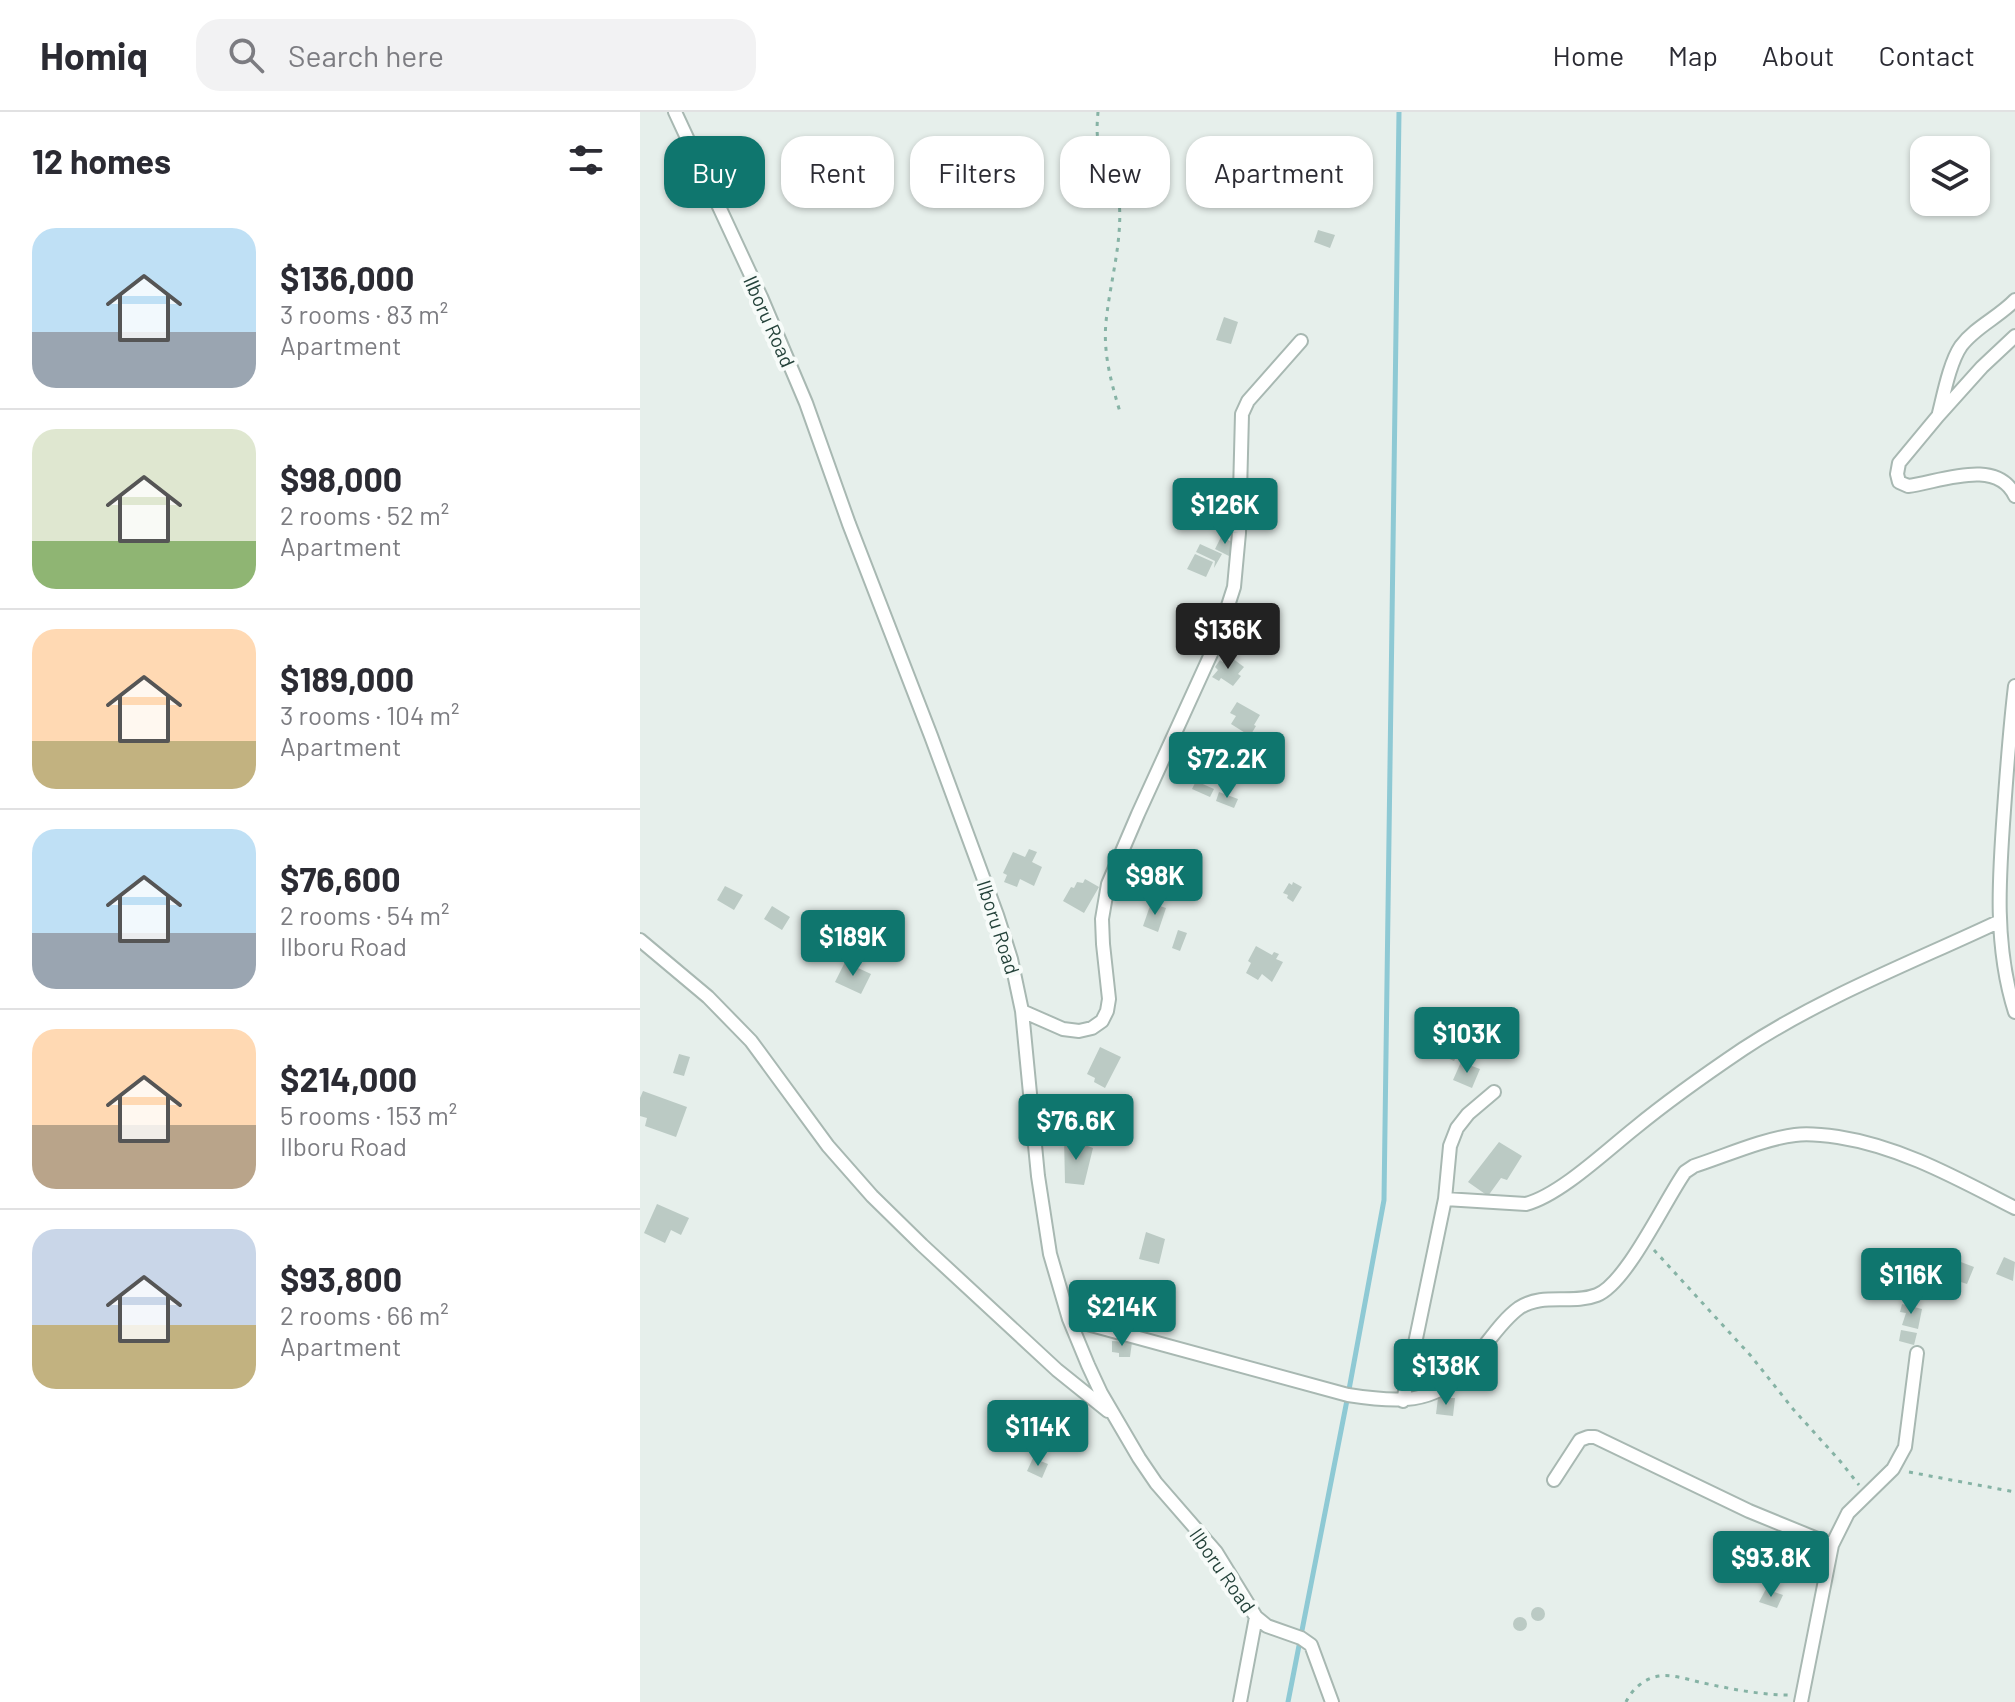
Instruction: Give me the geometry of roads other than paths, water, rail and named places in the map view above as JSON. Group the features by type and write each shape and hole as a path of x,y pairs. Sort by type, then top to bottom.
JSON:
{"street":[{"name":"Ilboru Road","path":"675,112 761,297 810,414 997,915 1011,959 1022,1011 1041,1198 1050,1254 1069,1319 1101,1393 1156,1483 1216,1552 1256,1617 1267,1626 1301,1638 1311,1645 1332,1702"},
{"path":"1938,416 1960,347 2015,300"},
{"path":"2015,336 1938,416 1899,463 1897,474 1899,482 1908,486 1973,474 1988,475 2002,480 2015,496"},
{"path":"1022,1011 1063,1029 1079,1031 1092,1028 1102,1021 1107,1011 1109,999 1102,919 1108,884 1216,643 1234,587 1239,533 1242,414 1248,401 1301,341"},
{"path":"2015,686 1998,922 2009,995 2015,1012"},
{"path":"1445,1199 1533,1202 1557,1189 1650,1115 1744,1049 1827,1002 1998,922"},
{"path":"640,940 708,997 751,1041 828,1146 872,1196 1057,1370 1114,1416"},
{"path":"1403,1401 1445,1199 1450,1146 1457,1128 1468,1114 1494,1092"},
{"path":"1069,1319 1348,1395 1403,1401 1434,1393 1458,1377 1517,1310 1531,1302 1599,1294 1612,1284 1645,1240 1685,1172 1694,1166 1772,1140 1795,1135 1819,1135 1864,1141 1931,1164 2015,1208"},
{"path":"1801,1699 1832,1545 1848,1513 1893,1469 1905,1447 1917,1353"},
{"path":"1554,1480 1580,1440 1595,1437 1749,1511 1832,1545"},
{"path":"1240,1702 1256,1617"}],"waterway":[{"path":"1288,1702 1384,1200 1399,112"}]}
